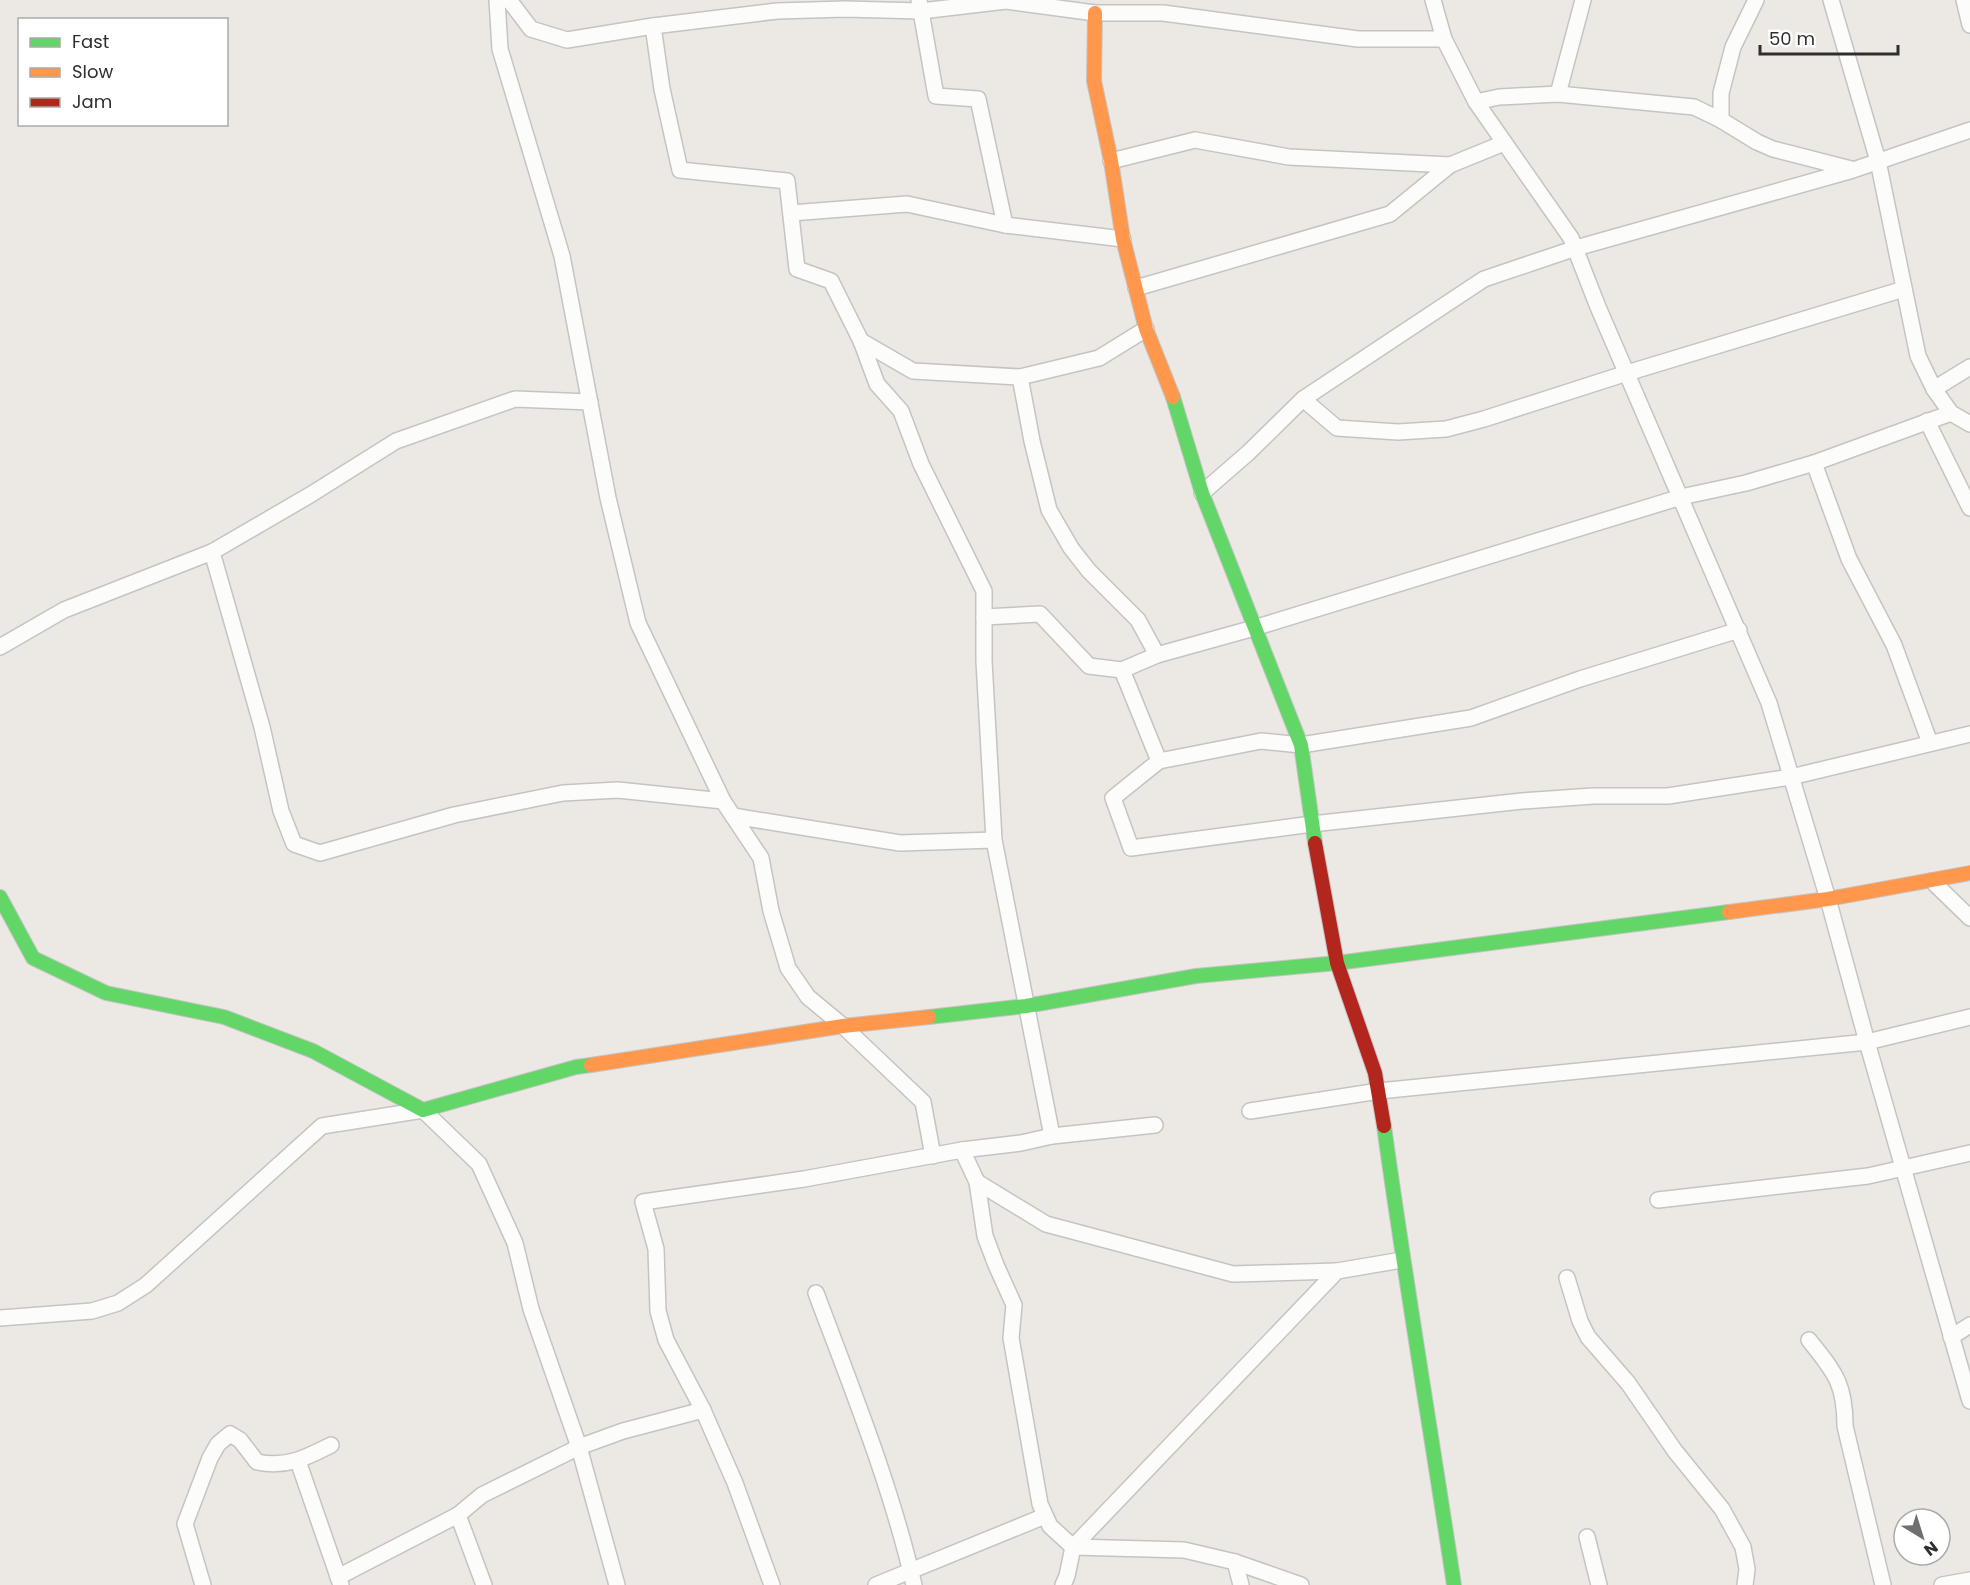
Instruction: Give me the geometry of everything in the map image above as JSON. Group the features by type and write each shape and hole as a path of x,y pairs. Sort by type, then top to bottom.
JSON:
{"street":[{"path":"497,0 500,50 562,256 608,498 638,622 723,801 761,858 771,911 788,968 808,998 843,1026 923,1102 933,1156"},
{"path":"509,0 531,29 567,40 654,26 777,11 1006,0 1095,13 1163,13 1358,39 1444,39"},
{"path":"1433,0 1444,39 1476,102 1576,248 1598,307 1769,703 1828,899 1970,1401"},
{"path":"1558,94 1583,0"},
{"path":"1721,120 1721,93 1733,47 1756,0"},
{"path":"1831,0 1878,161 1918,356 1934,389 1951,413 1970,424"},
{"path":"1964,0 1970,25"},
{"path":"920,5 936,96 978,99 1005,225"},
{"path":"1095,13 1094,81 1111,161 1123,239 1146,329 1178,409 1202,493 1301,745 1336,963 1376,1073 1402,1260 1416,1334 1454,1585"},
{"path":"654,26 662,89 680,170 787,181 796,269 831,281 861,341 877,384 901,411 921,464 984,591 984,662 994,840 1052,1136"},
{"path":"1476,102 1499,96 1558,94 1694,107 1765,146 1852,170"},
{"path":"1202,493 1248,453 1303,399 1484,279 1576,248 1852,170 1970,130"},
{"path":"1111,161 1195,140 1289,157 1450,165"},
{"path":"1136,288 1390,214 1450,165 1504,143"},
{"path":"791,213 907,204 1005,225 1123,239"},
{"path":"1303,399 1337,428 1398,432 1446,429 1904,289"},
{"path":"861,341 913,371 1020,377 1098,358 1146,329"},
{"path":"1934,389 1970,367"},
{"path":"1020,377 1032,441 1049,510 1071,548 1089,572 1137,620 1157,655"},
{"path":"0,647 64,610 212,552 310,495 396,441 515,399 590,402"},
{"path":"984,617 1040,614 1089,666 1122,670 1157,655 1254,628 1680,497 1746,483 1814,463 1951,413"},
{"path":"1927,421 1970,508"},
{"path":"1814,463 1849,560 1894,645 1930,742"},
{"path":"212,552 262,727 281,811 294,844 320,853 454,815 563,793 618,790 723,801"},
{"path":"1739,630 1580,678 1471,718 1301,745 1262,741 1159,761 1113,798 1131,848 1312,824 1522,801 1593,796 1668,796 1791,777 1970,734"},
{"path":"1122,670 1159,761"},
{"path":"733,816 900,843 994,840"},
{"path":"0,1318 92,1311 118,1303 146,1285 322,1126 423,1110 576,1067 843,1026 1026,1006 1196,976 1336,963 1828,899 1970,873"},
{"path":"1932,881 1970,918"},
{"path":"0,897 33,958 105,993 224,1017 313,1051 423,1110 479,1164 515,1243 531,1309 579,1447 617,1585"},
{"path":"1250,1111 1379,1091 1867,1042 1970,1017"},
{"path":"772,1585 735,1483 703,1410 666,1340 658,1311 656,1249 643,1202 804,1179 1052,1136 1155,1125"},
{"path":"962,1150 976,1182 985,1236 1014,1305 1011,1338 1016,1374 1040,1504 1050,1526 1073,1547 1184,1551 1235,1562 1301,1585"},
{"path":"1658,1200 1868,1176 1970,1153"},
{"path":"976,1182 1046,1224 1233,1274 1337,1271 1402,1260"},
{"path":"1063,1585 1073,1547 1337,1271"},
{"path":"1567,1278 1580,1321 1588,1337 1628,1383 1675,1451 1722,1509 1743,1547 1747,1569 1744,1585"},
{"path":"816,1293 864,1420 904,1543 912,1577"},
{"path":"1951,1337 1970,1325"},
{"path":"1809,1340 1836,1375 1845,1403 1845,1426 1882,1585"},
{"path":"298,1461 340,1581 458,1515 482,1495 579,1447 623,1431 703,1410"},
{"path":"203,1585 185,1524 210,1458 218,1444 230,1434 240,1440 257,1462 272,1465 298,1461 331,1445"},
{"path":"458,1515 484,1585"},
{"path":"876,1585 912,1577 1045,1516"},
{"path":"1587,1537 1599,1585"},
{"path":"1235,1562 1241,1585"},
{"path":"1942,1585 1970,1580"}],"traffic: fast":[{"path":"1173,397 1202,493 1301,745 1315,843"},
{"path":"0,897 33,958 106,993 224,1017 313,1051 423,1110 576,1067 591,1065"},
{"path":"929,1017 1026,1006 1196,976 1337,963 1729,912"},
{"path":"1384,1126 1454,1585"}],"traffic: slow":[{"path":"1095,13 1094,81 1111,161 1123,239 1146,329 1173,397"},
{"path":"1729,912 1828,899 1970,873"},
{"path":"591,1065 843,1026 929,1017"}],"traffic: jam":[{"path":"1315,843 1337,963 1375,1073 1384,1126"}]}
